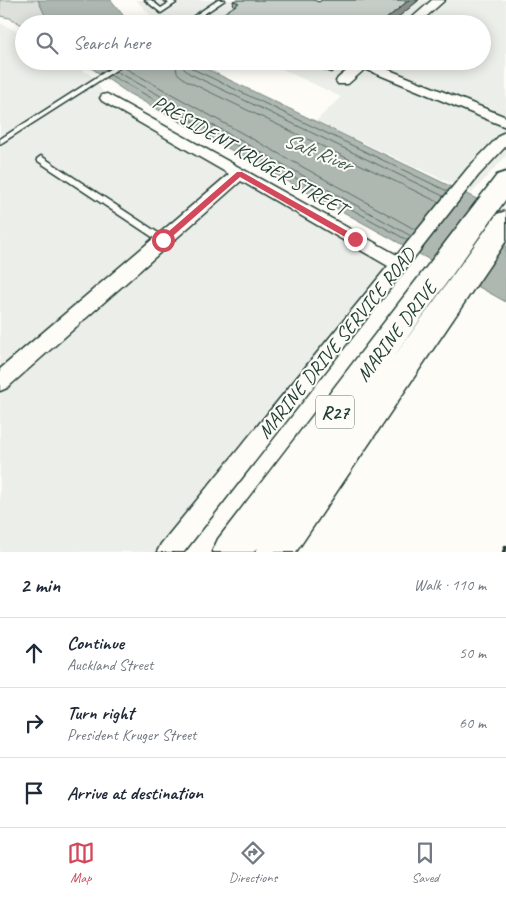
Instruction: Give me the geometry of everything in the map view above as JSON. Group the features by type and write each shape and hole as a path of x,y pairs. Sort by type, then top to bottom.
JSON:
{"main road":[{"name":"MARINE DRIVE","path":"274,552 451,278 505,182"},
{"name":"MARINE DRIVE","path":"231,552 451,278 506,221"}],"street":[{"path":"422,15 439,0"},
{"path":"343,81 357,70"},
{"path":"383,70 506,122"},
{"name":"PRESIDENT KRUGER STREET","path":"107,98 239,174 404,258"},
{"name":"MARINE DRIVE SERVICE ROAD","path":"169,552 473,172 506,137"},
{"path":"0,382 239,174"}],"lane":[{"path":"148,0 161,10 173,3 166,0"},
{"path":"199,15 222,0"},
{"path":"0,142 113,70"},
{"path":"41,159 163,240"}],"shaded area":[{"path":"0,0 38,0 45,15 15,15 15,21 0,16"},
{"path":"136,0 506,0 506,156 472,193 316,121 341,97 284,70 491,70 491,15 150,15"},
{"path":"0,23 15,30 15,70 82,70 92,76 107,98 399,264 169,552 0,552"}],"water":[{"path":"38,0 111,0 123,15 45,15"},
{"name":"Salt River","path":"94,70 209,70 506,213 506,302 128,93"}],"building":[{"path":"409,0 391,15 221,15 239,3 233,1"}],"railway":[{"path":"504,552 506,547"}],"route":[{"path":"163,240 239,174 355,239"}]}
